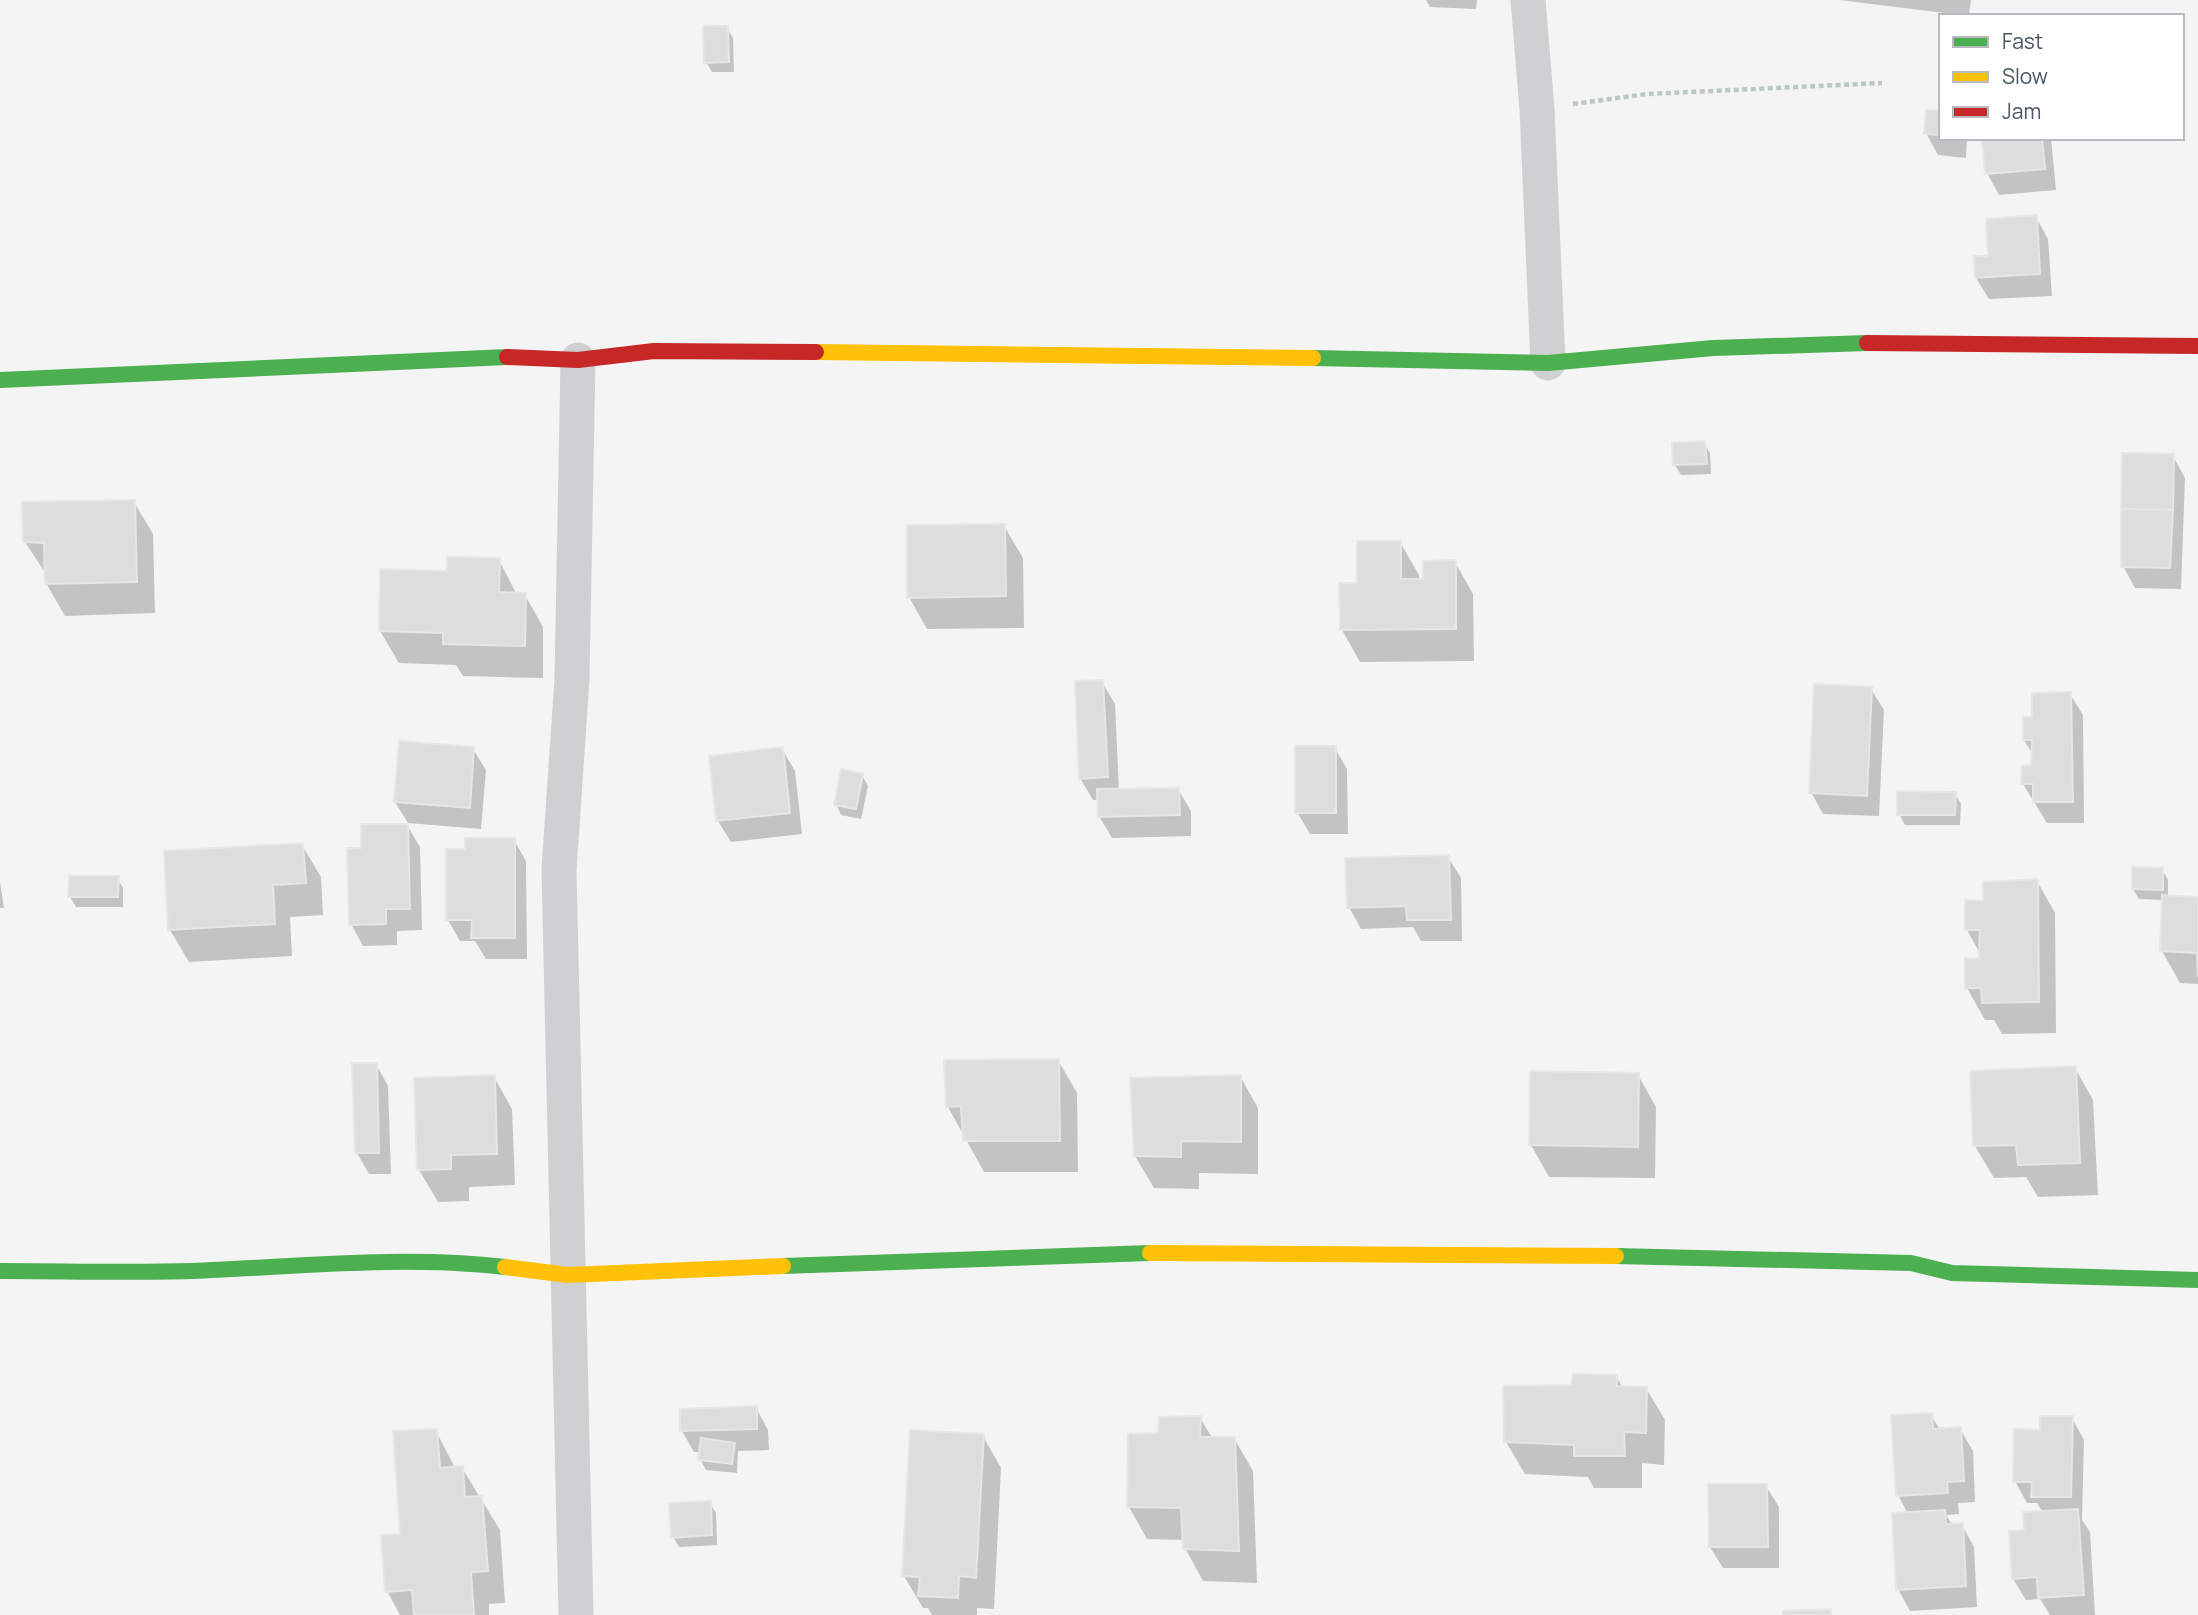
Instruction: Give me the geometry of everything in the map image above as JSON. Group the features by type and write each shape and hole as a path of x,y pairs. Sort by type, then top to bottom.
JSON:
{"street":[{"path":"1528,0 1538,109 1548,363"},
{"path":"0,380 508,357 578,360 654,351 1236,356 1548,363 1713,348 1918,341 2198,346"},
{"path":"576,1615 559,870 572,679 578,360"},
{"path":"0,1271 190,1271 349,1262 468,1263 568,1275 1108,1253 1584,1255 1897,1262 1952,1273 2198,1280"}],"path":[{"path":"1538,109 1647,94 1882,83"}],"building":[{"path":"703,26 728,26 729,62 704,63"},
{"path":"1926,110 1939,111 1939,135 1924,134"},
{"path":"1982,140 2042,140 2045,169 1985,174"},
{"path":"2037,215 2040,274 1975,278 1974,256 1988,256 1986,219"},
{"path":"1705,441 1707,464 1673,465 1672,443"},
{"path":"2122,453 2174,454 2173,510 2121,509"},
{"path":"135,500 137,582 45,584 44,543 23,542 22,502"},
{"path":"2121,509 2173,510 2170,568 2121,567"},
{"path":"1005,524 1006,596 907,598 907,525"},
{"path":"1357,541 1401,541 1401,579 1423,579 1423,561 1456,560 1456,629 1340,630 1339,583 1357,583"},
{"path":"447,557 500,558 499,592 526,593 525,646 443,644 443,633 379,631 380,569 447,571"},
{"path":"1103,680 1108,777 1079,779 1075,681"},
{"path":"1814,684 1872,687 1867,796 1809,793"},
{"path":"2071,692 2073,802 2033,802 2033,784 2021,784 2022,766 2031,765 2032,740 2023,740 2023,717 2032,717 2032,693"},
{"path":"399,741 474,747 470,808 394,802"},
{"path":"1295,746 1336,746 1336,813 1295,813"},
{"path":"783,747 790,813 716,821 709,756"},
{"path":"841,769 863,774 856,809 834,805"},
{"path":"1179,788 1180,815 1098,817 1097,789"},
{"path":"1897,791 1956,792 1955,815 1897,815"},
{"path":"361,824 408,824 410,909 386,909 386,924 349,925 347,848 361,848"},
{"path":"465,838 515,838 515,938 471,938 472,920 446,920 446,849 465,849"},
{"path":"303,843 306,883 273,885 275,924 168,930 164,851"},
{"path":"1449,855 1451,920 1407,920 1406,906 1347,908 1345,858"},
{"path":"2132,867 2163,868 2163,890 2132,889"},
{"path":"69,876 119,876 118,897 68,897"},
{"path":"2038,879 2039,1002 1982,1003 1981,988 1965,988 1965,958 1979,959 1980,930 1965,930 1965,900 1983,901 1983,882"},
{"path":"2162,895 2198,897 2198,977 2197,953 2160,951"},
{"path":"1059,1059 1060,1141 963,1141 961,1106 946,1107 944,1060"},
{"path":"352,1063 377,1063 379,1153 355,1153"},
{"path":"2076,1066 2080,1163 2018,1165 2016,1145 1973,1146 1970,1071"},
{"path":"1530,1071 1639,1073 1638,1147 1529,1145"},
{"path":"495,1075 497,1154 451,1155 451,1169 417,1170 414,1078"},
{"path":"1241,1075 1241,1142 1181,1141 1181,1157 1134,1156 1130,1078"},
{"path":"1573,1374 1617,1375 1617,1386 1647,1387 1646,1433 1624,1432 1625,1456 1574,1456 1574,1445 1504,1442 1503,1386 1571,1385"},
{"path":"757,1406 757,1429 680,1431 680,1409"},
{"path":"1932,1413 1933,1429 1961,1427 1964,1481 1947,1482 1948,1493 1896,1496 1891,1415"},
{"path":"1201,1416 1200,1437 1235,1437 1239,1551 1183,1549 1181,1508 1127,1507 1128,1434 1158,1433 1159,1417"},
{"path":"2040,1416 2073,1416 2071,1497 2031,1497 2032,1482 2013,1482 2014,1429 2040,1430"},
{"path":"437,1429 440,1468 463,1466 465,1497 482,1496 488,1571 471,1572 474,1615 414,1615 412,1590 385,1592 381,1535 400,1534 393,1431"},
{"path":"910,1430 984,1434 976,1578 959,1576 958,1598 918,1596 920,1577 902,1576"},
{"path":"701,1438 735,1443 732,1464 698,1460"},
{"path":"1708,1484 1767,1484 1768,1547 1709,1547"},
{"path":"711,1501 712,1535 671,1538 669,1503"},
{"path":"2078,1509 2084,1595 2038,1598 2037,1577 2012,1579 2009,1531 2024,1530 2023,1512"},
{"path":"1945,1510 1946,1524 1963,1523 1966,1586 1896,1590 1892,1513"},
{"path":"1831,1609 1831,1615 1783,1615 1783,1611"}],"traffic: fast":[{"path":"1313,358 1548,363 1713,348 1867,343"},
{"path":"0,380 507,357"},
{"path":"783,1266 1150,1253"},
{"path":"1616,1256 1911,1263 1952,1273 2198,1280"},
{"path":"0,1271 168,1272 388,1262 505,1267"}],"traffic: slow":[{"path":"816,352 1313,358"},
{"path":"1150,1253 1616,1256"},
{"path":"505,1267 568,1275 783,1266"}],"traffic: jam":[{"path":"1867,343 2198,346"},
{"path":"507,357 578,360 654,351 816,352"}]}
